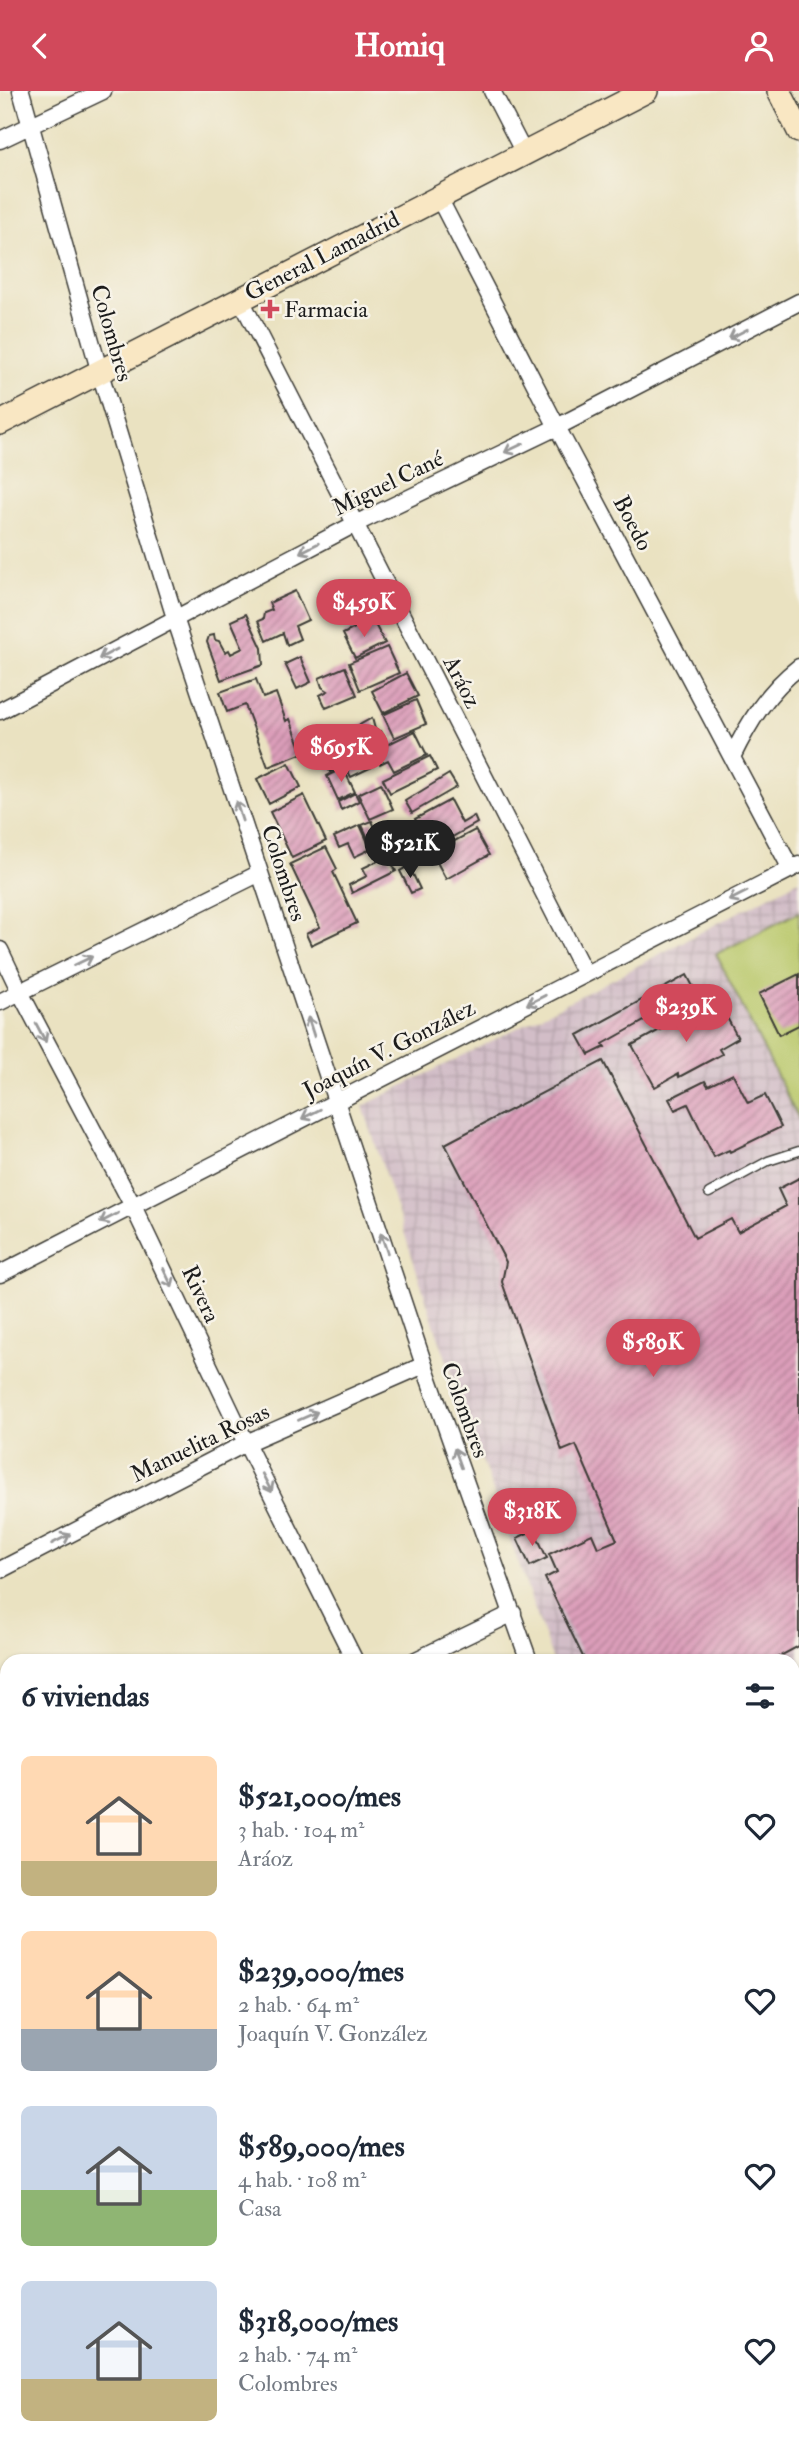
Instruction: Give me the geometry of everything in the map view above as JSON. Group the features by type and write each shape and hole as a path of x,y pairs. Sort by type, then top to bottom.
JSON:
{"street":[{"name":"Colombres","path":"21,91 100,373 174,618 425,1365 527,1654"},
{"path":"0,140 103,91"},
{"path":"492,91 524,153"},
{"name":"General Lamadrid","path":"0,423 646,91"},
{"path":"779,91 799,131"},
{"name":"Boedo","path":"438,196 556,427 732,757 795,867"},
{"name":"Aráoz","path":"240,298 585,974"},
{"name":"Miguel Cané","path":"0,711 355,524 556,427 799,302"},
{"path":"732,757 751,719 782,680 799,667"},
{"name":"Joaquín V. González","path":"0,1274 795,867"},
{"path":"0,1002 260,873"},
{"name":"Rivera","path":"0,950 134,1206 246,1443 352,1654"},
{"name":"Manuelita Rosas","path":"0,1570 246,1443 425,1365"},
{"path":"428,1654 513,1613"}],"lane":[{"path":"709,1193 768,1161 799,1151"}],"shaded area":[{"path":"799,880 799,1654 551,1654 436,1330 363,1106 592,990"}],"green space":[{"path":"799,912 799,1120 716,954"}],"building":[{"path":"295,591 308,620 295,626 300,639 287,645 283,633 266,641 258,621 263,619 264,613 272,610 269,603"},
{"path":"246,614 262,648 263,665 221,680 207,642 209,636 214,635 225,652 229,650 231,654 243,648 231,621"},
{"path":"372,619 385,643 355,658 343,634"},
{"path":"387,647 399,673 360,690 349,663"},
{"path":"300,657 311,682 297,689 285,664"},
{"path":"345,667 357,695 326,708 320,695 328,691 322,687 319,678"},
{"path":"406,673 418,696 383,713 372,691"},
{"path":"256,679 263,698 276,693 286,721 290,719 303,753 268,767 245,705 227,712 220,692"},
{"path":"416,700 426,724 394,738 383,715"},
{"path":"372,718 376,733 357,743 347,732"},
{"path":"381,731 386,742 362,754 357,744"},
{"path":"415,731 427,755 394,771 388,760 380,764 374,751"},
{"path":"346,733 356,744 361,756 346,764 334,739"},
{"path":"333,739 345,764 330,772 318,746"},
{"path":"366,755 372,767 351,777 345,766"},
{"path":"430,756 437,770 390,793 383,779"},
{"path":"289,763 301,787 269,804 257,779"},
{"path":"343,768 355,792 338,800 327,776"},
{"path":"449,774 457,787 412,813 405,801"},
{"path":"381,783 393,809 370,819 358,794"},
{"path":"355,793 359,801 341,810 338,802"},
{"path":"304,795 326,841 292,858 270,812"},
{"path":"450,800 462,823 474,816 477,823 431,849 415,819"},
{"path":"372,821 383,844 373,849 362,825"},
{"path":"360,825 371,849 354,857 348,844 339,848 334,837"},
{"path":"475,830 489,855 446,879 432,853"},
{"path":"326,847 337,869 333,872 357,923 311,945 306,934 320,927 290,864"},
{"path":"388,856 396,871 352,893 349,885 367,876 363,868"},
{"path":"409,866 420,889 411,893 400,871"},
{"path":"799,974 799,1025 779,1035 759,994"},
{"path":"687,975 696,992 603,1044 605,1047 589,1055 578,1035"},
{"path":"717,999 738,1038 719,1049 722,1054 655,1087 632,1045"},
{"path":"603,1061 695,1238 731,1219 738,1232 786,1206 778,1189 799,1178 799,1646 784,1654 582,1654 545,1578 557,1572 549,1554 592,1534 598,1548 617,1540 576,1445 562,1451 502,1282 506,1262 445,1144"},
{"path":"733,1074 748,1103 765,1095 781,1127 714,1157 688,1104 675,1110 669,1099 705,1081 708,1086"},
{"path":"534,1530 547,1558 530,1566 517,1538"}],"place":[{"name":"Farmacia","path":"270,309"}]}
